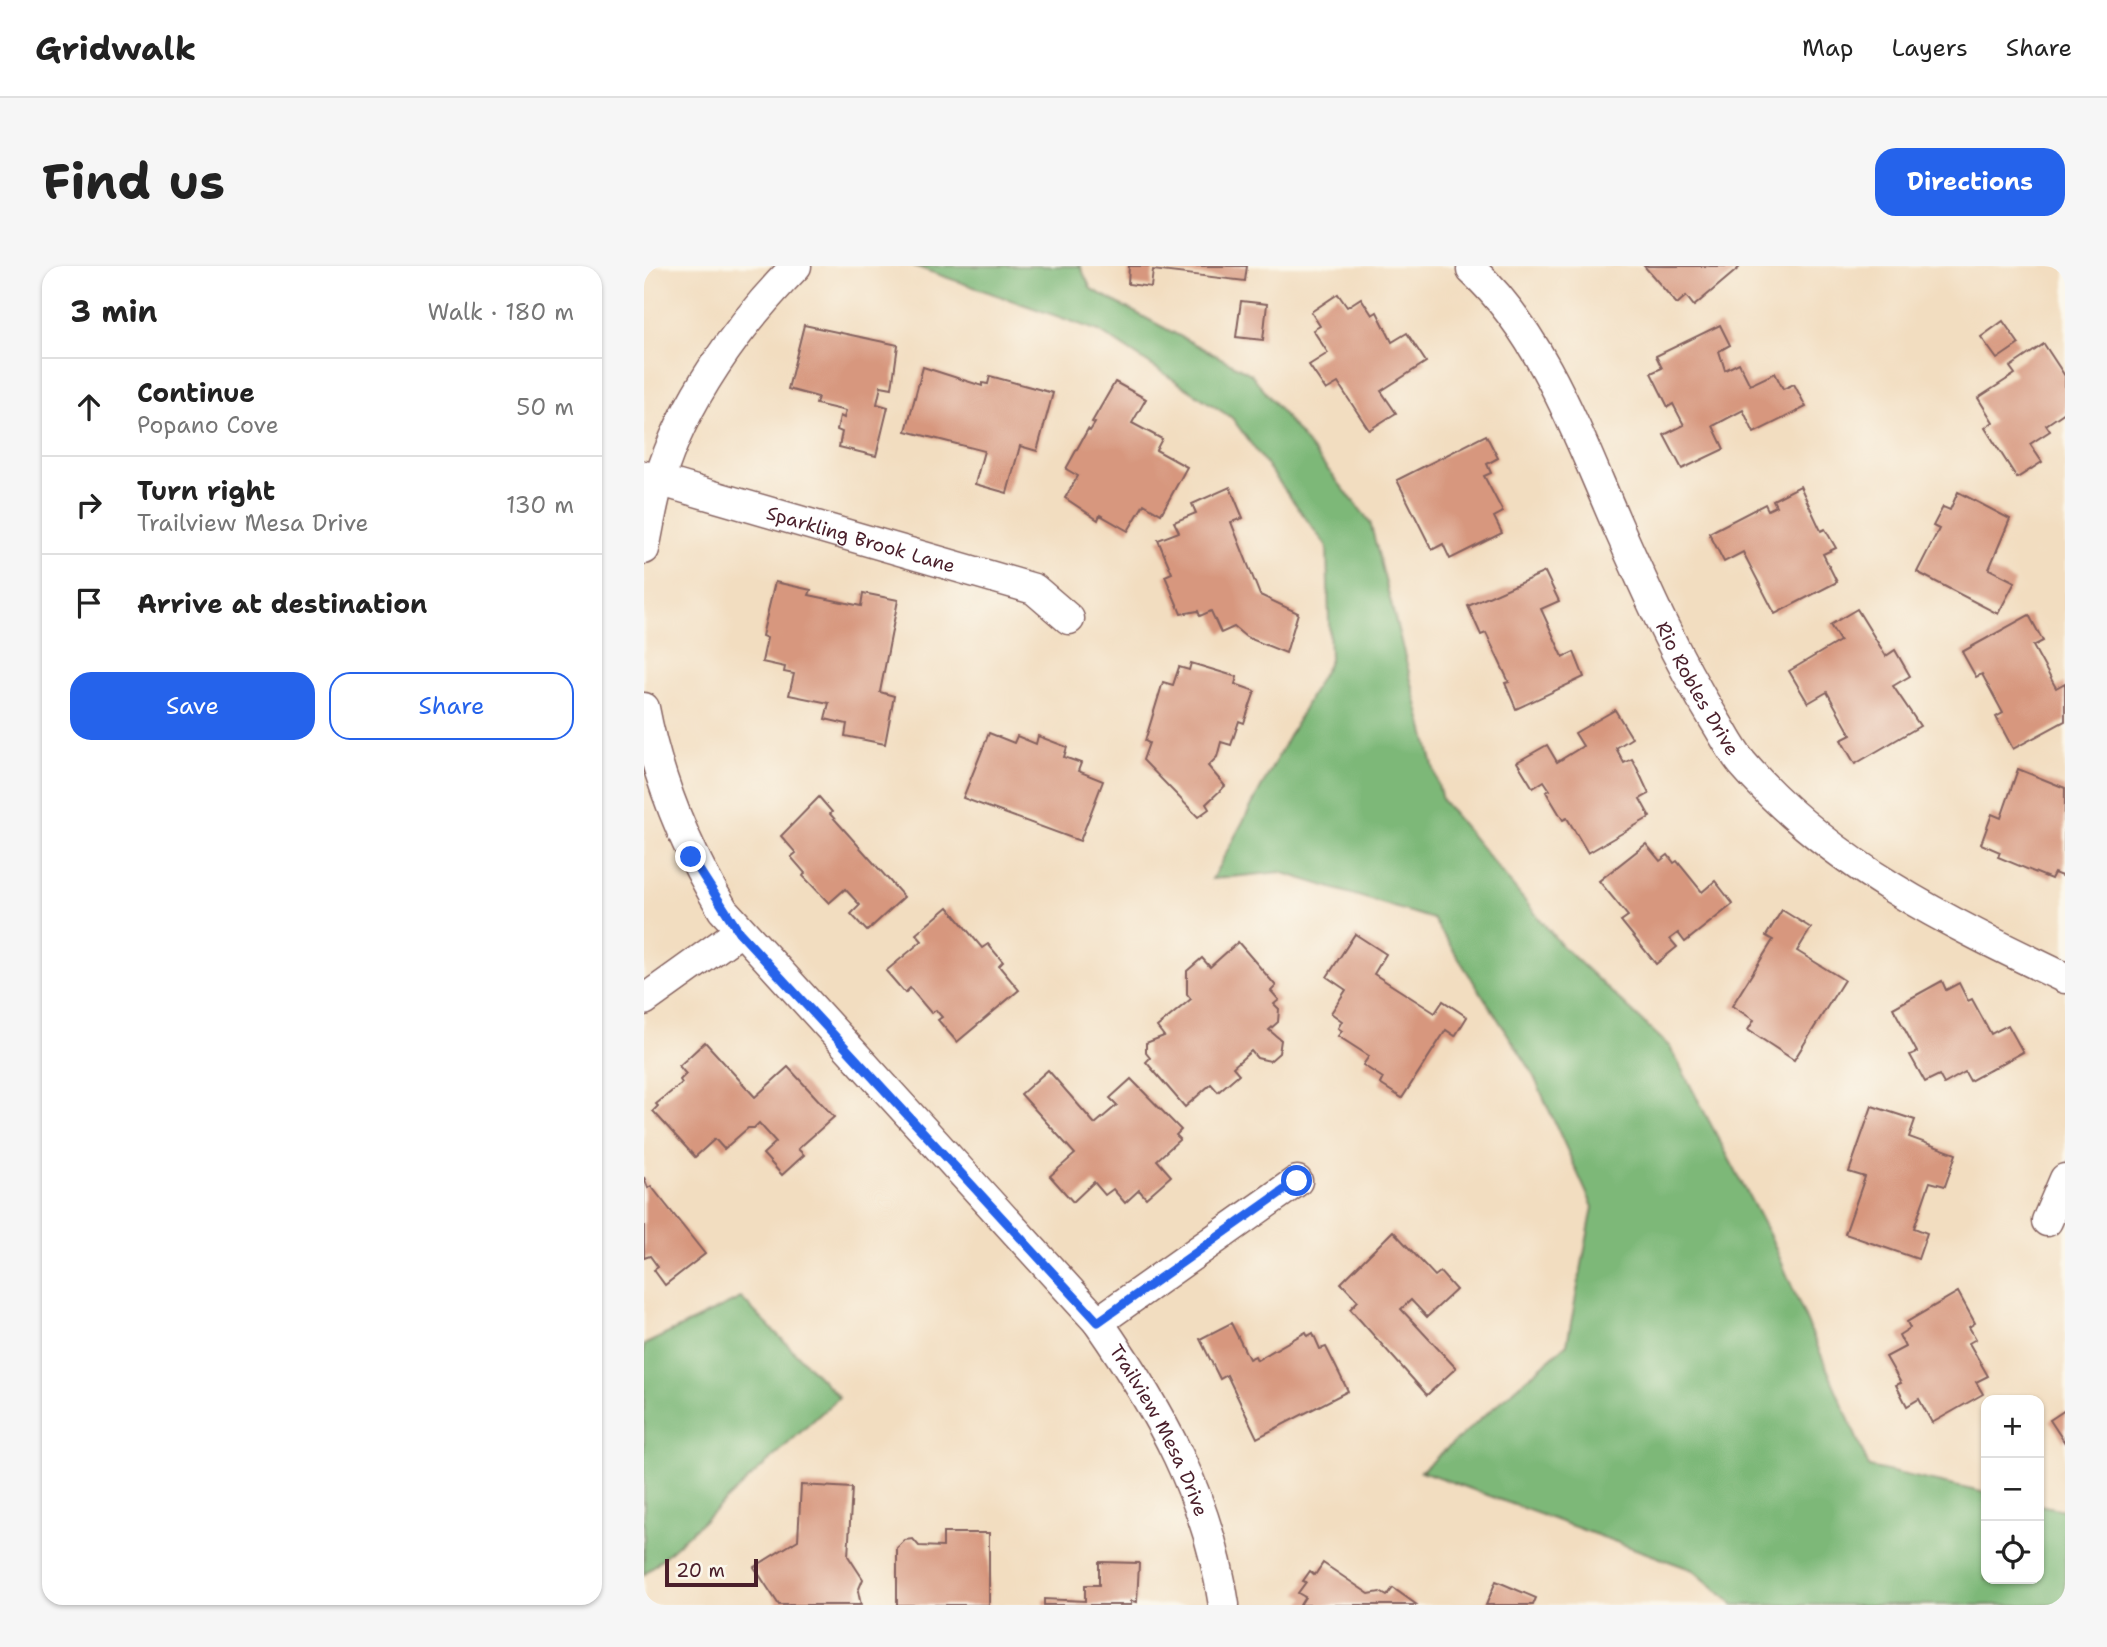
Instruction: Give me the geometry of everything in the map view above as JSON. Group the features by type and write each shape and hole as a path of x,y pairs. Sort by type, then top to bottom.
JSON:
{"street":[{"path":"644,549 652,478 726,349 771,291 796,266"},
{"name":"Rio Robles Drive","path":"1472,270 1498,294 1561,396 1665,630 1699,695 1741,762 1826,845 1947,921 2065,978"},
{"name":"Sparkling Brook Lane","path":"652,478 1034,589 1069,619"},
{"name":"Trailview Mesa Drive","path":"644,708 652,750 691,857 739,932 1098,1322 1145,1390 1172,1438 1204,1517 1224,1605"},
{"path":"644,1000 739,932"},
{"path":"2047,1221 2065,1179"},
{"path":"1098,1322 1297,1181"}],"green space":[{"path":"914,266 1080,266 1091,289 1251,374 1370,522 1442,800 1561,945 1670,1047 1772,1240 1869,1467 1981,1492 1981,1584 2044,1584 2044,1506 2065,1510 2065,1605 1734,1605 1693,1570 1421,1471 1567,1344 1593,1207 1531,1070 1433,919 1280,872 1212,879 1330,660 1327,547 1232,418 1099,331"},
{"path":"741,1298 839,1397 644,1575 644,1345"}],"building":[{"path":"1129,266 1247,266 1245,281 1153,270 1151,287 1128,284"},
{"path":"1644,266 1739,268 1694,306 1686,296 1677,304"},
{"path":"1338,294 1347,307 1361,298 1372,315 1377,312 1392,342 1407,333 1426,362 1381,391 1396,413 1369,430 1338,383 1326,390 1309,365 1328,353 1313,330 1320,326 1311,312"},
{"path":"1241,301 1267,304 1263,340 1236,337"},
{"path":"2003,321 2019,344 1997,359 1981,337"},
{"path":"804,325 898,345 892,388 881,386 877,404 888,407 876,456 839,447 842,432 837,430 840,416 844,418 846,411 816,404 818,397 788,389"},
{"path":"1720,325 1730,345 1719,351 1725,370 1739,363 1750,385 1775,373 1783,389 1794,384 1806,407 1754,433 1743,410 1713,426 1724,449 1682,469 1664,435 1684,425 1673,404 1668,407 1651,373 1662,368 1656,356"},
{"path":"2044,344 2065,376 2065,412 2046,425 2050,431 2030,444 2042,462 2017,478 1985,428 1993,422 1978,398 2015,374 2010,367"},
{"path":"923,367 982,386 982,383 988,384 990,376 1053,393 1037,451 1020,446 1007,493 975,484 984,451 906,431"},
{"path":"1115,382 1146,399 1132,423 1162,439 1156,450 1187,467 1161,514 1144,504 1128,531 1100,515 1098,520 1065,498 1078,476 1066,469 1088,429 1090,431 1095,423 1092,422"},
{"path":"1486,435 1498,458 1487,464 1491,473 1484,476 1503,512 1494,517 1502,533 1450,559 1443,544 1432,550 1397,480"},
{"path":"1800,486 1821,531 1825,529 1836,548 1823,554 1837,582 1775,614 1743,552 1724,562 1709,533 1765,504 1768,510 1776,506 1773,500"},
{"path":"1230,487 1243,518 1231,522 1260,595 1298,613 1286,653 1246,637 1234,627 1221,633 1211,611 1200,616 1198,611 1181,614 1165,576 1172,573 1158,540 1179,532 1174,522 1196,513 1192,504"},
{"path":"1958,492 2010,519 1989,569 2015,582 1998,614 1917,572 1939,529 1933,526 1943,507 1950,510"},
{"path":"1545,572 1559,601 1541,609 1563,657 1574,652 1584,677 1516,709 1505,683 1509,682 1486,633 1481,635 1468,606"},
{"path":"775,582 811,590 809,595 861,606 863,593 898,600 880,692 894,696 885,744 845,736 847,724 825,719 829,703 789,695 794,674 784,672 785,667 762,662 767,638 762,636"},
{"path":"1857,609 1886,656 1895,650 1910,676 1893,686 1920,726 1855,764 1841,740 1851,735 1827,692 1808,703 1789,671 1840,641 1830,625"},
{"path":"2029,615 2043,641 2033,646 2056,688 2065,683 2065,721 2013,749 1996,717 2003,713 1982,674 1976,677 1962,652"},
{"path":"1191,663 1237,677 1235,684 1255,691 1244,723 1239,721 1231,745 1221,742 1217,757 1208,766 1225,786 1206,804 1209,809 1198,817 1143,760 1149,743 1145,741 1163,682 1173,685 1179,667 1189,670"},
{"path":"1615,710 1632,738 1616,748 1624,763 1632,759 1636,766 1649,794 1640,799 1650,817 1588,853 1567,818 1563,820 1546,792 1550,790 1544,781 1533,788 1517,762 1547,745 1557,762 1583,746 1575,733"},
{"path":"989,733 1014,743 1017,736 1036,744 1038,736 1067,747 1064,757 1081,763 1078,771 1103,781 1080,841 963,798"},
{"path":"2018,769 2065,788 2064,877 2054,873 2051,879 1998,857 2000,852 1981,844 1992,814 2001,818"},
{"path":"819,797 832,812 830,814 904,897 867,931 851,914 860,905 845,889 829,903 803,876 805,873 791,857 796,853 781,836"},
{"path":"1646,844 1660,861 1668,855 1674,863 1677,861 1702,892 1715,881 1733,904 1685,942 1678,933 1670,939 1677,947 1656,964 1621,921 1628,916 1599,881"},
{"path":"948,907 982,948 988,944 1003,962 999,966 1019,990 957,1042 938,1020 942,1017 936,1010 931,1013 910,988 905,993 886,971 922,941 916,934"},
{"path":"1782,910 1811,928 1797,951 1844,980 1794,1060 1748,1030 1754,1020 1732,1006 1773,940 1766,936"},
{"path":"1355,934 1386,954 1374,974 1435,1013 1443,1001 1467,1017 1455,1036 1446,1030 1402,1098 1380,1084 1383,1078 1363,1065 1369,1056 1338,1036 1342,1031 1338,1028 1342,1021 1331,1013 1346,990 1327,977"},
{"path":"1238,942 1276,986 1271,991 1279,1000 1274,1004 1279,1009 1278,1022 1269,1030 1281,1040 1279,1053 1270,1061 1257,1058 1251,1051 1233,1067 1239,1074 1218,1092 1211,1084 1185,1107 1146,1062 1150,1058 1146,1053 1146,1043 1164,1036 1157,1027 1191,999 1187,994 1187,971 1202,958 1210,967"},
{"path":"1942,981 1946,990 1959,983 1968,1001 1972,999 1991,1034 2008,1025 2023,1052 1970,1081 1965,1072 1944,1084 1939,1075 1925,1082 1910,1055 1917,1052 1893,1008"},
{"path":"705,1042 755,1097 788,1067 834,1117 798,1149 804,1155 782,1175 763,1154 776,1142 759,1123 754,1128 748,1128 724,1149 715,1139 695,1157 653,1111 658,1106 656,1104 682,1083 680,1080 686,1074 679,1066"},
{"path":"1048,1070 1095,1124 1117,1105 1110,1098 1131,1079 1181,1130 1176,1135 1180,1139 1157,1160 1171,1176 1146,1198 1139,1190 1125,1203 1113,1189 1105,1195 1094,1182 1073,1202 1050,1176 1075,1154 1021,1094"},
{"path":"1872,1106 1915,1120 1909,1137 1956,1154 1945,1186 1930,1182 1914,1228 1927,1233 1918,1259 1845,1234 1865,1177 1849,1172"},
{"path":"644,1177 648,1188 651,1186 705,1254 665,1285 654,1270 658,1267 650,1256 644,1258"},
{"path":"1393,1231 1435,1276 1440,1272 1456,1290 1427,1317 1411,1300 1401,1309 1456,1368 1427,1395 1350,1309 1358,1301 1341,1283"},
{"path":"1958,1292 1975,1323 1969,1327 1976,1339 1969,1343 1988,1376 1976,1382 1983,1394 1932,1423 1919,1399 1907,1406 1896,1385 1901,1383 1886,1357 1905,1347 1899,1335 1910,1328 1907,1322"},
{"path":"1231,1323 1249,1359 1255,1356 1257,1360 1306,1332 1308,1336 1313,1333 1320,1349 1326,1347 1348,1391 1257,1438 1227,1375 1220,1379 1200,1339"},
{"path":"2065,1410 2065,1443 2050,1420"},
{"path":"801,1485 852,1488 848,1556 863,1579 858,1591 861,1605 779,1605 754,1567 798,1540"},
{"path":"943,1533 989,1533 989,1605 897,1605 897,1548 905,1540 913,1539 919,1546 943,1547"},
{"path":"1099,1562 1139,1563 1137,1602 1131,1601 1131,1605 1044,1605 1044,1599 1085,1601 1085,1585 1099,1585"},
{"path":"1323,1563 1369,1594 1380,1592 1387,1596 1393,1588 1417,1605 1300,1605 1305,1597 1298,1593 1306,1582 1303,1581 1310,1571 1315,1575"},
{"path":"1496,1581 1536,1598 1533,1605 1486,1605"}],"route":[{"path":"691,857 739,932 1098,1322 1297,1181"}]}
